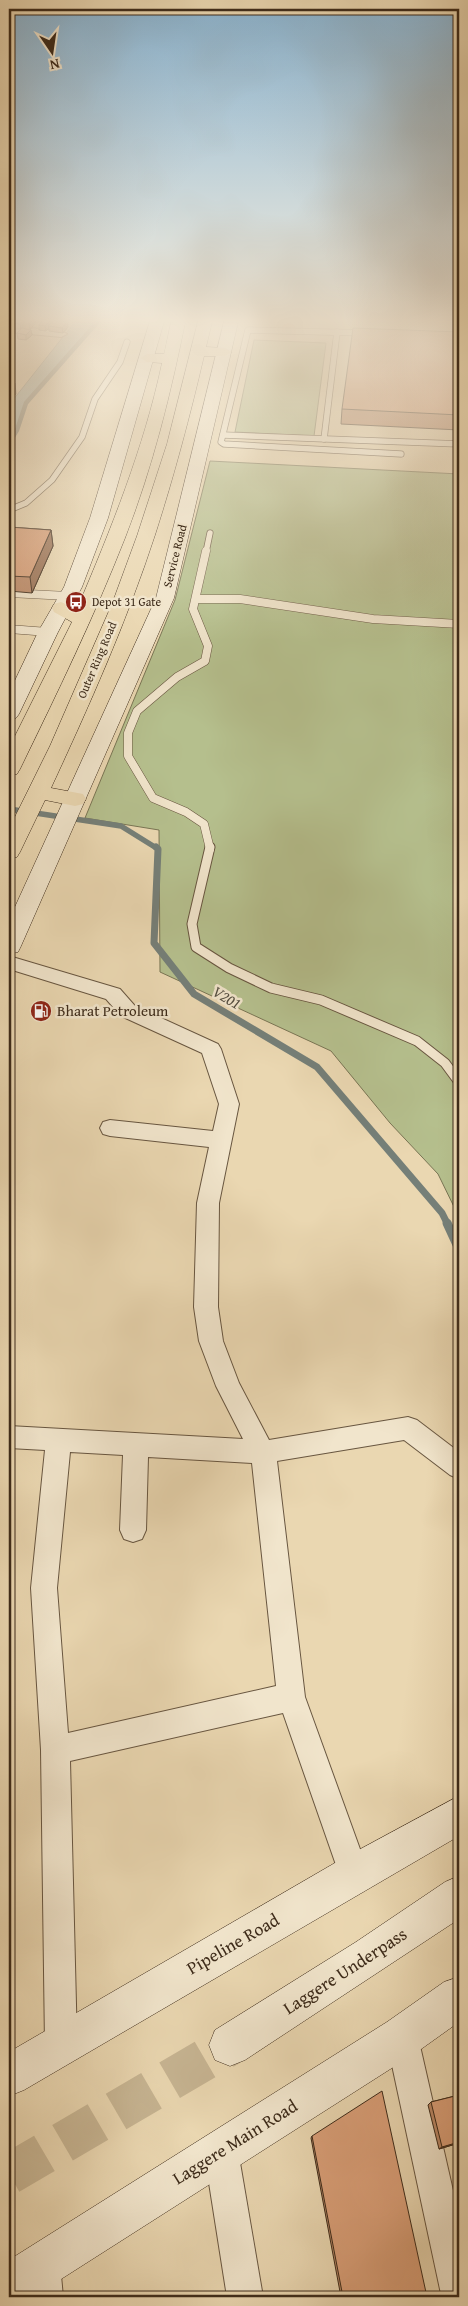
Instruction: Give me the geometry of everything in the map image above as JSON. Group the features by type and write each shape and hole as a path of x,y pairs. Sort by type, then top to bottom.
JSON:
{"highway":[{"path":"9,769 82,620 117,536 153,426"},
{"name":"Outer Ring Road","path":"9,852 60,746 117,613 146,536 179,426"},
{"path":"64,602 82,620"},
{"path":"31,806 69,812"}],"street":[{"path":"9,714 48,632 73,587 98,518 126,426"},
{"name":"Service Road","path":"9,946 165,598 212,426"},
{"path":"9,962 113,994 128,1011 211,1049 229,1104 208,1203 206,1307 211,1341 228,1386 262,1452 291,1697 354,1874"},
{"path":"110,1128 221,1140"},
{"path":"9,1436 262,1452 408,1428 459,1467"},
{"path":"59,1440 44,1588 55,1750 60,2045"},
{"path":"133,1530 136,1443"},
{"path":"55,1750 291,1697"},
{"name":"Pipeline Road","path":"9,2075 459,1815"},
{"name":"Laggere Underpass","path":"230,2045 370,1956 459,1896"},
{"name":"Laggere Main Road","path":"32,2283 221,2151 402,2037 459,1997"},
{"path":"402,2037 459,2294"},
{"path":"221,2151 245,2297"}],"lane":[{"path":"9,510 26,503 52,480 82,437 86,426"},
{"path":"223,426 221,442 224,444 401,454"},
{"path":"324,439 326,426"},
{"path":"222,435 459,444"},
{"path":"210,533 193,609 208,646 205,661 177,677 137,712 128,733 128,756 154,798 186,812 204,824 210,849 201,878 192,924 196,947 229,968 271,988 321,1000 416,1041 445,1063 459,1082"},
{"path":"9,593 64,602"},
{"path":"196,599 240,599 373,618 459,624"},
{"path":"9,629 48,632"}],"green space":[{"path":"236,426 315,426 314,436 235,432"},
{"path":"210,461 459,474 459,1217 438,1174 390,1123 331,1051 160,972 159,830 85,818 175,600"}],"water":[{"path":"9,426 18,426 17,430 9,443"}],"building":[{"path":"9,527 51,530 30,577 9,576"},
{"path":"382,2091 427,2297 343,2297 312,2136"},
{"path":"459,2095 459,2142 442,2147 431,2102"}],"waterway":[{"path":"9,443 18,426"},
{"name":"V201","path":"9,809 121,826 158,849"},
{"name":"V201","path":"158,849 154,943 194,994 317,1067 442,1213 447,1223"},
{"name":"V201","path":"447,1223 459,1249"}],"tunnel":[{"path":"9,2174 230,2045"}],"place":[{"name":"Depot 31 Gate","path":"76,602"},
{"name":"Bharat Petroleum","path":"41,1011"}]}
